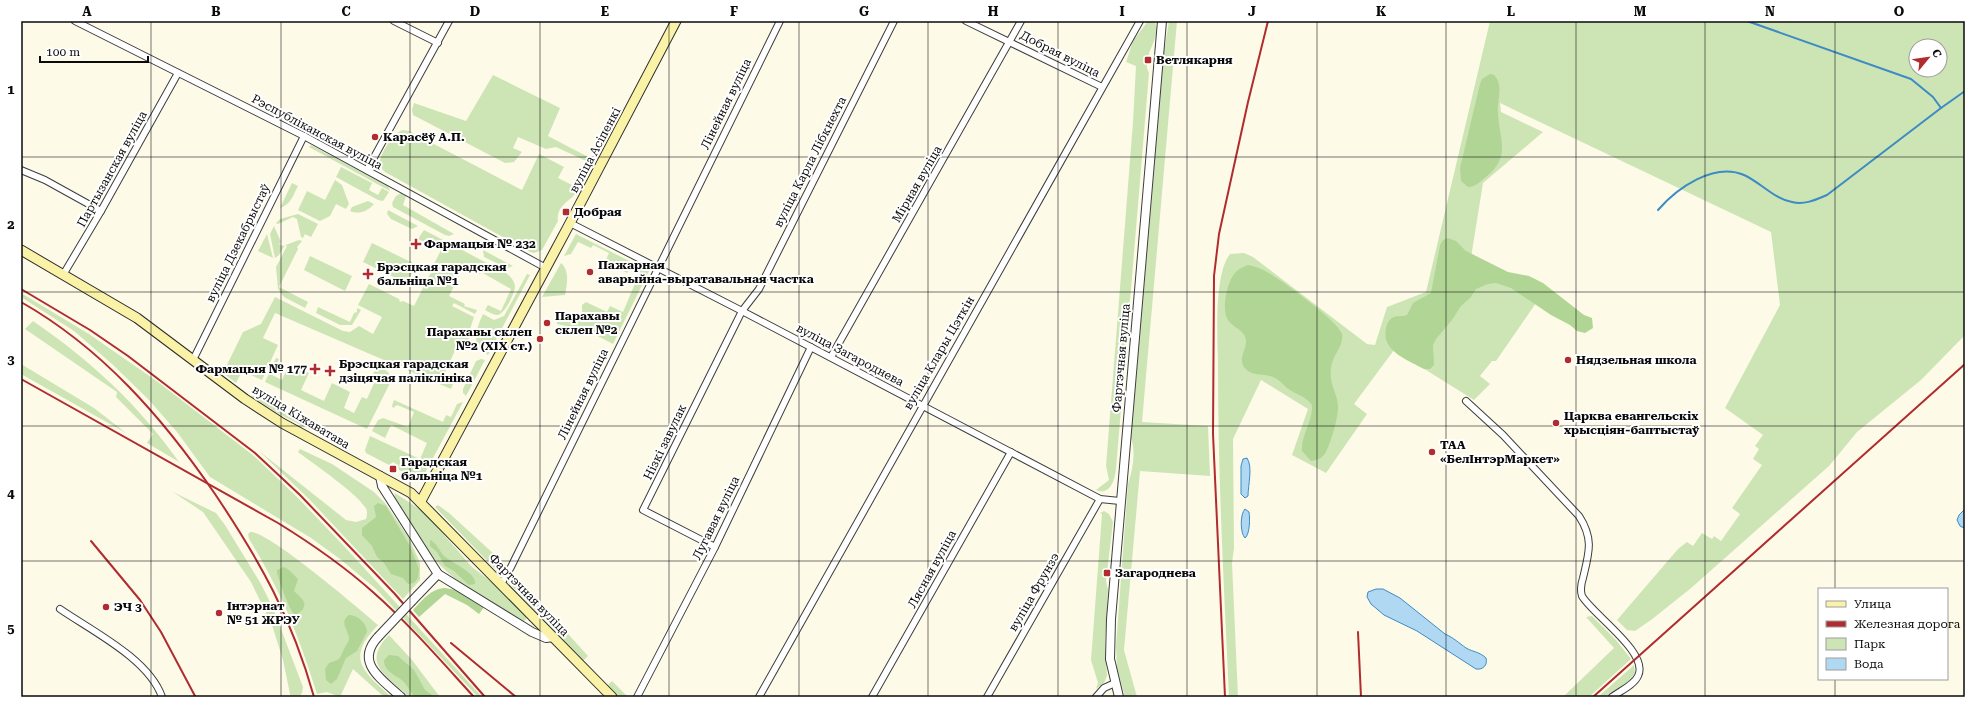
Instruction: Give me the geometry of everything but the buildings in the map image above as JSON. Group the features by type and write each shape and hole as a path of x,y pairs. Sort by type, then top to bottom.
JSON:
{"main road":[{"name":"вуліца Асіпенкі","path":"420,501 570,224 676,21"},
{"name":"вуліца Кіжаватава","path":"21,250 155,331 245,398 282,423 411,493 429,510"},
{"name":"Фартэчная вуліца","path":"429,510 612,697"}],"street":[{"name":"Рэспубліканская вуліца","path":"75,21 304,136 546,268"},
{"path":"394,21 438,43"},
{"path":"367,170 438,43 448,21"},
{"name":"Лінейная вуліца","path":"501,584 511,567 780,21"},
{"name":"вуліца Карла Лібкнехта","path":"742,311 759,289 894,21"},
{"name":"Добрая вуліца","path":"966,21 1102,87"},
{"name":"Мірная вуліца","path":"831,357 1011,42 1021,21"},
{"name":"вуліца Клары Цэткін","path":"759,697 1140,21"},
{"name":"Фартэчная вуліца","path":"1119,697 1114,683 1110,650 1120,501 1162,21"},
{"name":"Партызанская вуліца","path":"63,275 102,211 178,73"},
{"name":"вуліца Дзекабрыстаў","path":"193,360 304,136"},
{"path":"21,170 45,180 102,211"},
{"name":"вуліца Загароднева","path":"570,224 831,357 1100,498 1120,501"},
{"name":"Нізкі завулак","path":"715,547 643,510 742,311"},
{"name":"Лугавая вуліца","path":"637,697 715,547 811,347"},
{"path":"1466,401 1503,436 1579,516 1588,531 1590,551 1580,588 1582,596 1630,648 1636,658 1639,668 1638,676 1635,680 1612,697"},
{"name":"Лясная вуліца","path":"872,697 1011,452"},
{"path":"380,476 382,486 438,574 532,632 546,638 553,637"},
{"name":"вуліца Фрунзэ","path":"987,697 1100,498"},
{"path":"401,697 377,674 368,661 369,648 438,574"},
{"path":"60,609 136,661 150,676 162,697"},
{"path":"1096,697 1104,688 1114,683"}],"green space":[{"path":"1148,21 1155,22 1156,35 1147,60 1149,73 1116,469 1111,486 1105,491 1101,491 1096,490 1109,480 1106,466 1133,122 1136,66 1126,62 1133,41"},
{"path":"1169,21 1177,21 1142,422 1208,426 1210,476 1140,471 1124,650 1137,697 1125,697 1117,669 1116,646 1128,484 1133,461 1133,443 1131,438 1164,52"},
{"path":"1490,21 1965,21 1965,335 1921,380 1857,432 1829,466 1690,589 1635,631 1627,630 1617,620 1678,549 1687,542 1693,546 1702,533 1712,539 1714,536 1721,541 1740,514 1732,508 1762,465 1753,459 1759,449 1755,446 1763,435 1725,408 1780,305 1771,232 1500,103 1501,112 1543,132 1483,183 1469,270 1545,290 1496,361 1492,361 1480,376 1490,384 1474,400 1394,350 1354,404 1367,414 1326,473 1292,455 1308,409 1261,380 1233,439 1234,548 1232,563 1238,697 1229,697 1220,493 1217,327 1221,277 1225,264 1230,254 1244,253 1253,257 1367,344 1375,345 1387,307 1426,292"},
{"path":"1490,74 1494,75 1499,83 1498,113 1502,147 1501,154 1499,162 1486,177 1477,184 1468,187 1461,181 1460,168 1480,84 1482,79"},
{"path":"493,75 560,108 548,136 592,159 586,161 556,147 546,149 518,137 513,148 522,152 514,162 505,163 413,115 412,110 414,103 466,121"},
{"path":"403,130 409,131 522,190 539,154 564,167 558,178 576,187 582,176 584,181 574,196 561,208 558,221 542,250 534,253 530,252 385,172 381,168 380,159 395,135"},
{"path":"311,145 388,186 390,191 309,147"},
{"path":"341,167 372,183 369,190 378,195 382,188 389,192 383,201 378,200 336,177"},
{"path":"335,180 342,185 349,204 346,209 336,204 330,216 320,221 298,210 307,191 325,200"},
{"path":"292,183 298,186 287,205 280,208"},
{"path":"401,193 406,196 403,205 454,234 449,236 445,235 393,207 392,203 396,196"},
{"path":"368,201 374,204 369,209 357,213 350,211 352,207"},
{"path":"388,210 418,226 412,229 391,219 387,214"},
{"path":"298,214 318,224 311,237 305,234 303,238 301,237 297,219 293,217 278,224 276,223 280,219"},
{"path":"274,226 281,242 279,244 283,246 285,245 279,255 275,258 270,234"},
{"path":"424,230 506,273 512,278 515,286 511,298 503,311 497,315 492,314 485,310 488,305 501,311 511,289 481,272 480,274 464,266 449,296 465,304 464,306 477,310 475,314 454,303 452,306 474,317 468,343 465,345 458,344 442,379 453,384 451,389 275,313 263,338 278,345 262,380 242,371 236,383 223,373 243,332 261,324 275,297 343,331 350,332 359,326 373,334 382,317 358,305 369,284 399,299 400,302 403,301 414,306 430,274 432,273 431,270 441,250 418,239"},
{"path":"267,234 273,258 258,251"},
{"path":"576,234 649,271 613,344 588,331 557,324 557,316 570,316 570,321 582,321 582,305 586,302 607,312 610,306 623,312 639,274 629,269 627,273 605,262 609,253 593,245 591,248 578,242 571,254 564,256"},
{"path":"1448,238 1456,241 1466,251 1508,272 1529,276 1543,283 1584,315 1592,318 1593,328 1585,333 1577,331 1570,325 1551,315 1511,288 1496,283 1488,284 1476,289 1436,339 1433,345 1434,365 1430,369 1424,369 1397,354 1388,343 1386,337 1389,321 1392,318 1407,315 1413,303 1431,293 1440,245 1443,240"},
{"path":"299,240 302,241 297,247 298,249 279,287 308,302 305,308 284,297 278,289 276,267 287,246 285,245"},
{"path":"372,243 413,263 412,265 415,267 406,283 363,262"},
{"path":"483,250 513,266 507,268 484,257"},
{"path":"310,256 352,276 345,291 304,270"},
{"path":"561,263 567,274 565,295 542,297"},
{"path":"1248,265 1263,270 1295,291 1331,320 1342,334 1340,347 1333,359 1331,368 1331,379 1338,406 1337,417 1328,448 1325,454 1318,459 1311,461 1302,451 1303,439 1312,411 1312,405 1310,402 1287,388 1275,378 1250,372 1242,364 1242,357 1246,343 1245,336 1228,320 1225,303 1227,289 1232,277 1242,267"},
{"path":"527,274 530,275 488,355 482,352 476,337 478,326 483,314 494,320 504,316"},
{"path":"21,293 89,334 158,382 254,456 298,498 344,546 482,697 478,697 376,589 340,559 311,538 210,477 177,432 149,400 112,364 74,331 21,297"},
{"path":"318,307 350,322 354,313 357,312 357,308 361,310 352,325 340,325 316,313"},
{"path":"33,321 74,351 112,385 147,421 179,462 147,443 153,434 116,397 117,392 25,329"},
{"path":"276,358 279,359 272,375 282,380 289,364 309,373 301,390 324,401 332,383 350,392 344,408 354,413 362,397 367,399 375,381 371,379 377,366 389,373 391,381 367,429 265,382"},
{"path":"481,359 485,360 466,396 463,393 463,389 476,361"},
{"path":"21,364 94,408 126,433 21,374"},
{"path":"251,396 257,396 347,446 345,447 281,415"},
{"path":"394,400 443,422 446,415 451,417 457,404 463,402 425,473 420,478 415,478 399,470 398,465 393,462 389,465 366,453 365,450 370,436 420,459 427,443 391,425 385,438 372,431 378,420 383,418 408,427 414,412 397,405 393,408 392,406"},
{"path":"300,449 332,464 374,492 385,503 409,538 420,563 420,580 403,599 309,499 259,451 346,520 356,522 366,519 367,510 360,501 352,493 298,452"},
{"path":"173,492 216,513 225,525 261,584 273,608 303,687 302,693 299,697 291,697 283,660 272,625 251,582 203,512"},
{"path":"395,493 424,512 472,567 493,583 526,616 526,620 523,621 480,596 449,574 434,559 416,534 394,498"},
{"path":"378,503 386,506 410,546 419,569 418,578 414,583 408,584 403,578 391,574 384,563 377,557 372,546 362,535 362,528 376,517 374,506"},
{"path":"438,505 449,513 507,566 502,576 435,507"},
{"path":"1104,511 1109,514 1113,522 1106,581 1108,590 1105,644 1107,676 1104,683 1096,689 1098,683 1091,660 1102,514 1100,513"},
{"path":"250,532 274,543 293,556 378,625 362,647 360,656 366,672 391,697 384,697 353,669 340,697 327,692 317,694 296,633 271,577 249,539 248,534"},
{"path":"430,540 436,545 444,556 468,572 475,580 475,584 469,585 454,571 445,566 437,552 430,546"},
{"path":"284,567 298,579 294,591 304,602 304,608 297,614 294,614 292,611 277,573 277,570"},
{"path":"512,572 588,656 583,661 507,581"},
{"path":"445,588 456,590 485,606 479,614 467,605 445,594 419,617 413,610 435,590"},
{"path":"349,615 361,620 367,629 367,632 357,651 346,658 337,679 331,684 326,680 325,669 329,663 340,658 348,642 349,638 344,623"},
{"path":"1592,616 1616,640 1631,659 1589,697 1563,697 1614,648 1586,617"},
{"path":"389,635 412,660 440,697 409,697 380,669 377,662 377,654 381,645"},
{"path":"389,655 398,656 414,670 425,690 435,697 415,697 403,681 386,668 384,660"},
{"path":"1634,665 1635,673 1624,685 1609,695 1598,697"},
{"path":"612,681 628,697 617,697 607,686"}],"water":[{"path":"1247,458 1250,466 1250,476 1248,496 1245,498 1241,494 1241,466 1243,459"},
{"path":"1245,509 1249,512 1250,518 1249,530 1245,538 1243,536 1241,524 1243,511"},
{"path":"1965,509 1964,528 1960,526 1957,520 1959,515"},
{"path":"1376,589 1383,589 1400,598 1445,634 1466,648 1484,656 1486,658 1486,665 1481,669 1476,669 1417,631 1384,615 1371,604 1367,597 1368,592"}],"waterway":[{"path":"1747,21 1911,79 1933,97 1941,108 1965,91"},
{"path":"1658,210 1675,193 1697,179 1721,172 1732,172 1744,175 1779,198 1785,200 1797,203 1814,200 1827,195 1941,108"}],"railway":[{"path":"1225,697 1213,434 1214,276 1219,234 1248,102 1268,21"},
{"path":"21,289 90,330 128,356 255,453 300,495 394,593 485,697"},
{"path":"21,302 50,320 104,363 152,412 195,466 215,494 246,543 273,591 296,641 314,697"},
{"path":"1593,697 1965,364"},
{"path":"21,379 278,523 316,548 352,574 387,605 426,644 474,697"},
{"path":"91,541 140,600 161,632 195,696"},
{"path":"1358,632 1361,697"},
{"path":"451,643 516,697"}],"place":[{"name":"Ветлякарня","path":"1148,60"},
{"name":"Карасёў А.П.","path":"375,137"},
{"name":"Добрая","path":"566,212"},
{"name":"Фармацыя № 232","path":"416,244"},
{"name":"Пажарная аварыйна-выратавальная частка","path":"590,272"},
{"name":"Брэсцкая гарадская бальніца №1","path":"368,274"},
{"name":"Парахавы склеп №2","path":"547,323"},
{"name":"Парахавы склеп №2 (XIX ст.)","path":"540,339"},
{"name":"Нядзельная школа","path":"1568,360"},
{"name":"Фармацыя № 177","path":"315,369"},
{"name":"Брэсцкая гарадская дзіцячая паліклініка","path":"330,371"},
{"name":"Царква евангельскіх хрысціян-баптыстаў","path":"1556,423"},
{"name":"ТАА «БелІнтэрМаркет»","path":"1432,452"},
{"name":"Гарадская бальніца №1","path":"393,469"},
{"name":"Загароднева","path":"1107,573"},
{"name":"ЭЧ 3","path":"106,607"},
{"name":"Інтэрнат № 51 ЖРЭУ","path":"219,613"}]}
